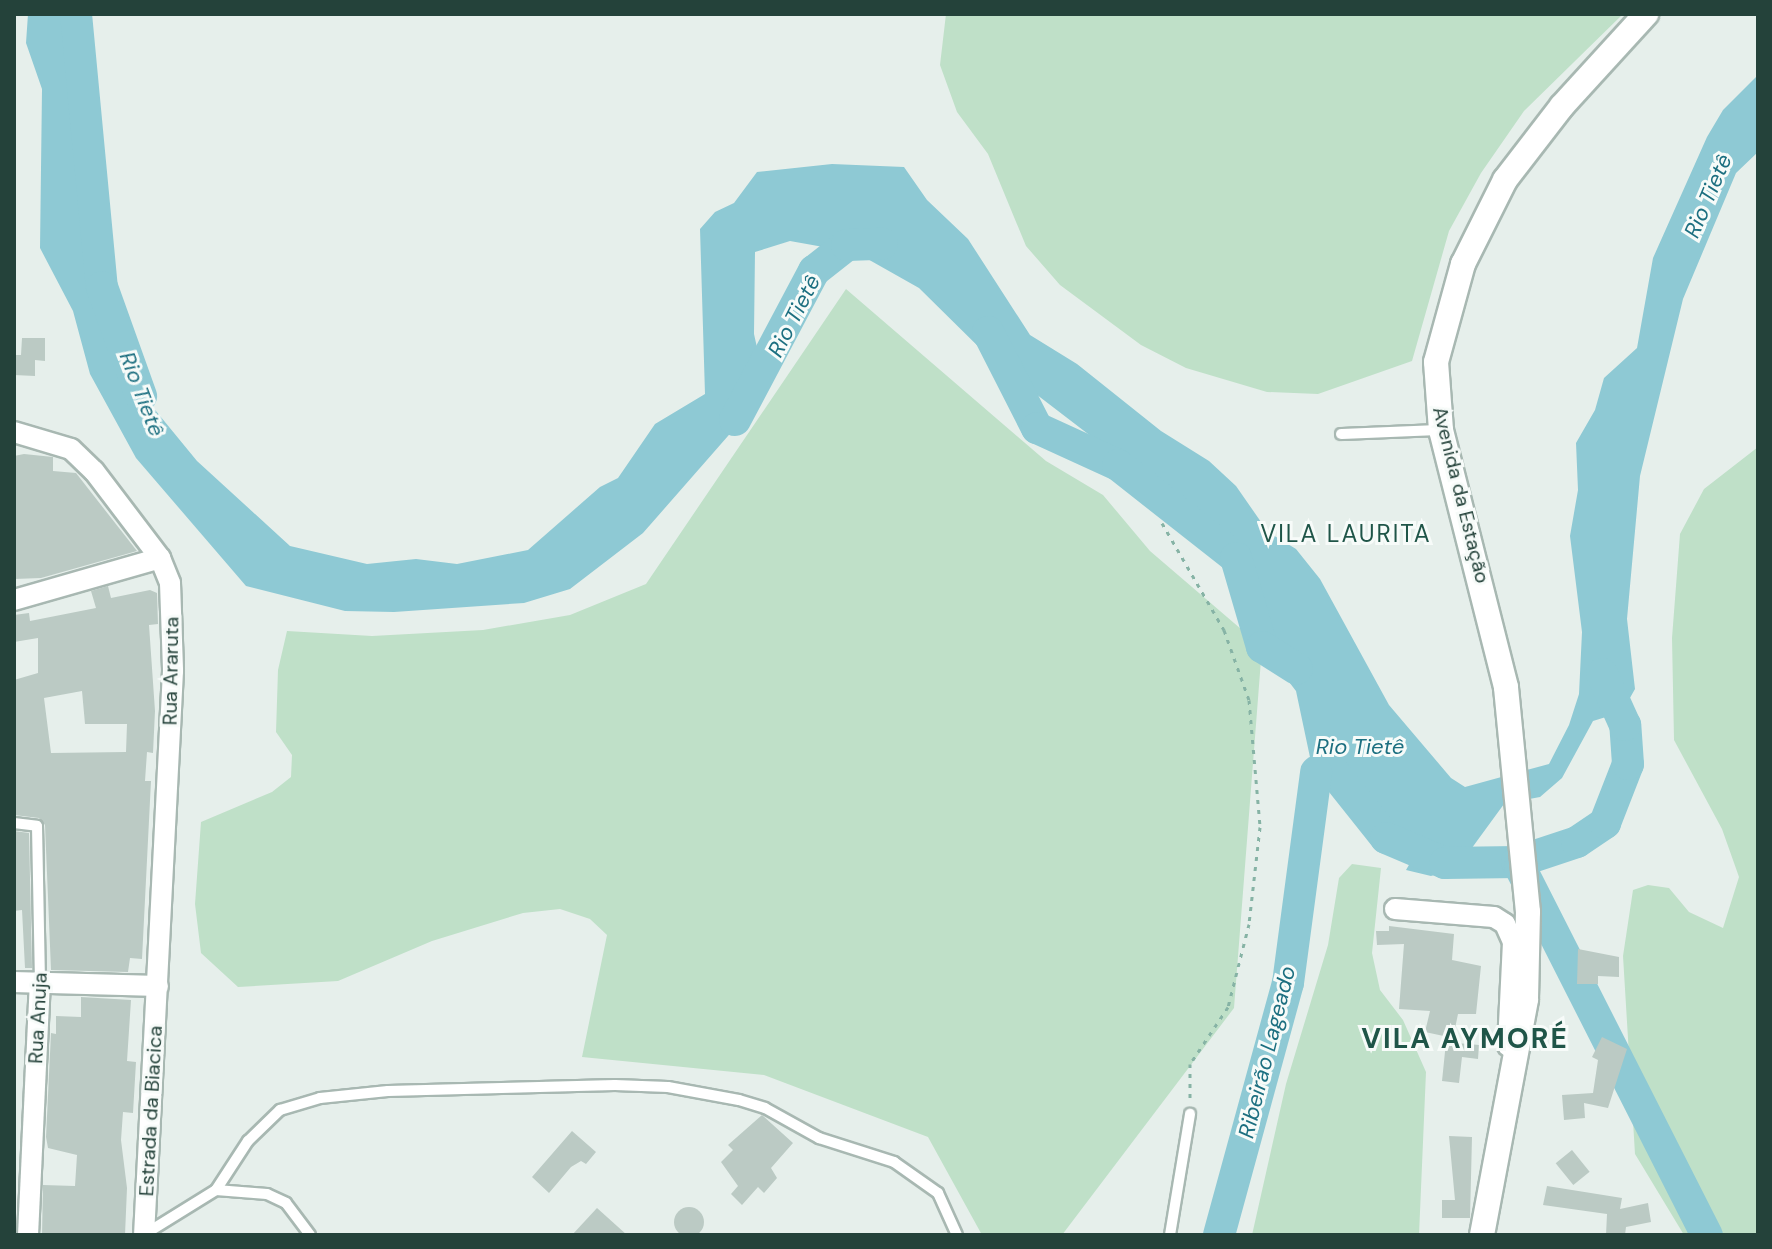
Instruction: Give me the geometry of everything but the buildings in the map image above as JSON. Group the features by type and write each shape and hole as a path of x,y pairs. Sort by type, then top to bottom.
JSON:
{"street":[{"name":"Avenida da Estação","path":"1482,1235 1526,999 1528,912 1515,752 1493,625 1441,430 1436,362 1447,309 1482,218 1534,139 1646,14"},
{"name":"Rua Araruta","path":"14,432 71,449 94,471 160,558 170,583 174,642 158,986"},
{"path":"14,600 160,558"},
{"path":"1395,909 1494,917 1505,924 1513,942 1507,1057 1510,1082"},
{"path":"14,982 158,986"},
{"name":"Rua Anuja","path":"28,1235 40,983"},
{"name":"Estrada da Biacica","path":"144,1235 158,986"}],"lane":[{"path":"1341,434 1441,430"},
{"name":"Rua Anuja","path":"14,823 37,826 40,983"},
{"path":"144,1235 216,1190 260,1127 280,1110 320,1098 519,1086 668,1087 765,1108 819,1138 894,1162 938,1193 957,1235"},
{"path":"1170,1235 1190,1114"},
{"path":"216,1190 267,1194 286,1203 310,1235"}],"path":[{"path":"1162,523 1224,630 1249,700 1260,827 1249,924 1228,1007 1190,1064 1190,1114"}],"green space":[{"path":"946,14 1623,14 1524,111 1481,173 1449,231 1412,361 1318,394 1267,392 1186,368 1141,345 1060,285 1026,246 988,154 957,112 940,65"},
{"path":"846,289 1046,461 1103,495 1150,551 1262,647 1234,1008 1062,1235 982,1235 928,1137 764,1075 582,1057 607,935 590,919 560,909 523,913 432,941 338,981 238,987 201,953 195,904 201,822 272,792 291,777 292,755 276,732 278,670 287,631 372,636 483,630 570,615 646,584"},
{"path":"1758,447 1758,1235 1684,1235 1635,1154 1623,956 1633,890 1648,885 1669,888 1689,912 1723,928 1739,877 1722,829 1674,740 1672,638 1680,534 1704,489"},
{"path":"1352,864 1381,868 1372,953 1380,990 1403,1020 1426,1072 1419,1235 1252,1235 1286,1084 1328,945 1339,878"}],"water":[{"name":"Rio Tietê","path":"28,14 80,14 76,57 83,113 77,156 83,231 103,319 132,364 142,394 197,461 290,546 367,564 416,559 457,564 528,550 600,487 618,478 655,424 705,394 700,229 715,212 734,203 757,172 832,164 904,167 927,200 968,239 1030,335 1077,364 1161,431 1209,461 1236,486 1268,532 1296,549 1320,579 1389,705 1451,778 1465,787 1549,764 1569,725 1579,694 1582,632 1570,536 1578,490 1576,443 1595,410 1604,378 1637,348 1653,258 1707,137 1723,110 1758,75 1758,152 1736,173 1683,299 1640,476 1627,619 1635,689 1622,712 1593,721 1562,778 1540,797 1504,804 1458,867 1431,876 1406,870 1417,851 1405,834 1376,808 1327,791 1311,762 1296,691 1262,647 1255,593 1216,532 994,362 919,288 857,253 790,241 755,252 754,334 762,370 749,412 643,533 570,589 524,603 394,612 345,611 246,586 136,458 90,374 73,311 40,248 42,89 26,43"}],"waterway":[{"name":"Rio Tietê","path":"76,14 102,287 141,396"},
{"name":"Rio Tietê","path":"735,420 814,271 847,245 882,244"},
{"name":"Rio Tietê","path":"988,332 1037,428 1118,465 1236,558 1262,647 1297,669"},
{"name":"Rio Tietê","path":"1328,765 1386,838 1445,863 1517,862 1577,842 1605,823 1628,764 1625,725 1602,674"},
{"name":"Ribeirão Lageado","path":"1219,1235 1288,983 1316,772"},
{"path":"1520,867 1707,1235"}],"district":[{"name":"VILA LAURITA","path":"1346,534"},
{"name":"VILA AYMORÉ","path":"1465,1039"}]}
